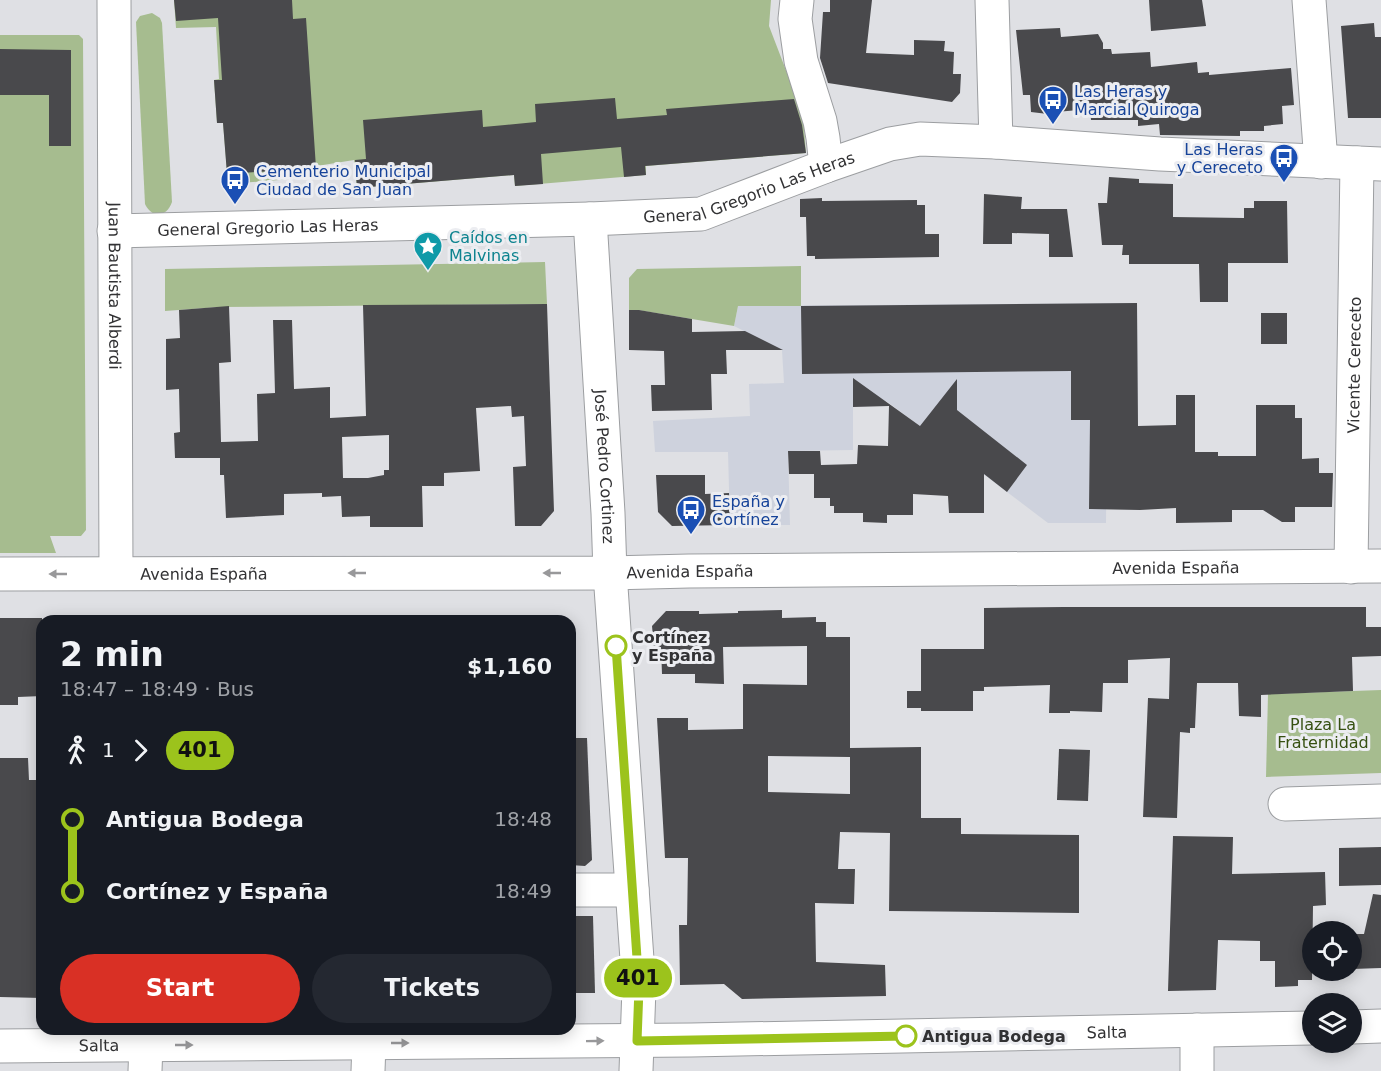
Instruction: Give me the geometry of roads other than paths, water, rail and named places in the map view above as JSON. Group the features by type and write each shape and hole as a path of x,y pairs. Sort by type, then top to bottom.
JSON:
{"street":[{"name":"Juan Bautista Alberdi","path":"114,0 116,573"},
{"path":"797,0 795,19 801,61 820,121 826,166"},
{"path":"992,0 996,142"},
{"path":"1309,0 1322,162"},
{"name":"General Gregorio Las Heras","path":"114,231 701,214 890,144 920,139 1369,164"},
{"name":"Vicente Cereceto","path":"1366,566 1369,164"},
{"name":"José Pedro Cortinez","path":"590,219 610,573 639,988 636,1056"},
{"name":"Avenida España","path":"0,574 610,573 700,570 1366,566"},
{"path":"1285,804 1381,801"},
{"path":"576,890 632,890"},
{"path":"1362,1027 1381,1026"},
{"name":"Salta","path":"0,1046 59,1037 146,1058 636,1056 1197,1030 1302,1028"},
{"path":"1197,1030 1197,1071"}],"place":[{"name":"Las Heras y Marcial Quiroga","path":"1053,126"},
{"name":"Las Heras y Cereceto","path":"1284,184"},
{"name":"Cementerio Municipal Ciudad de San Juan","path":"235,206"},
{"name":"Caídos en Malvinas","path":"428,272"},
{"name":"España y Cortínez","path":"691,536"},
{"name":"Cortínez y España","path":"616,646"},
{"name":"Antigua Bodega","path":"906,1036"}],"park label":[{"name":"Plaza La Fraternidad","path":"1323,733"}]}
